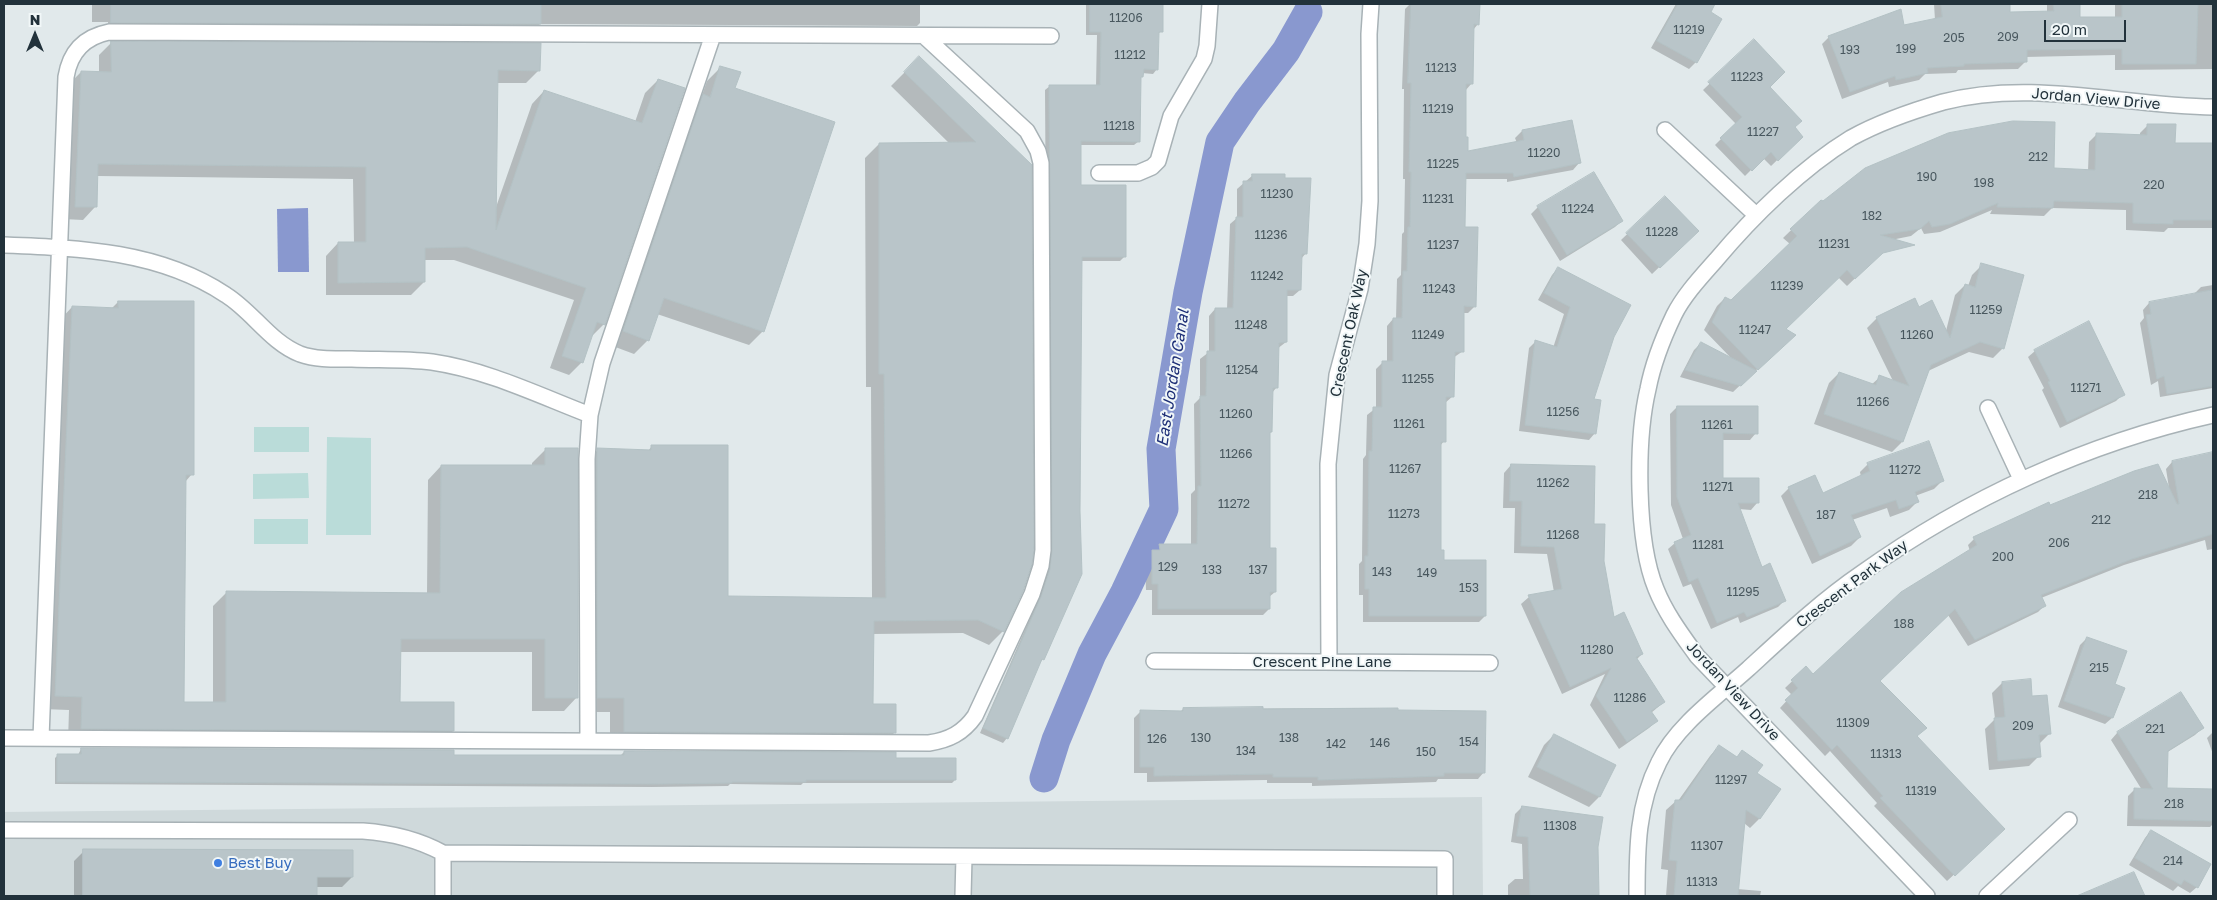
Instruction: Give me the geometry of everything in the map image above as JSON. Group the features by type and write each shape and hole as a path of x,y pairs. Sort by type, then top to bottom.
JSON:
{"street":[{"path":"1100,173 1138,173 1152,168 1158,161 1171,116 1186,86 1204,59 1207,46 1210,4"},
{"name":"Crescent Oak Way","path":"1329,662 1328,464 1337,375 1360,289 1367,244 1370,201 1369,34 1372,4"},
{"path":"41,738 68,66 79,46 98,34 119,32 1051,36"},
{"path":"588,741 587,459 590,415 602,363 713,35"},
{"path":"4,738 929,742 954,736 969,724 975,716 1032,594 1041,566 1043,550 1041,163 1038,151 1027,131 924,36"},
{"name":"Jordan View Drive","path":"1928,896 1697,656 1672,622 1655,588 1645,552 1641,518 1641,443 1647,390 1659,350 1676,312 1697,282 1756,215 1804,172 1851,138 1901,115 1946,102 1989,94 2042,92 2176,106 2213,107"},
{"path":"1665,130 1756,215"},
{"path":"4,245 122,254 150,261 197,278 233,299 255,318 274,339 299,353 327,359 408,360 456,366 501,380 590,415"},
{"path":"1988,408 2021,479"},
{"name":"Crescent Park Way","path":"1637,896 1639,828 1645,793 1659,761 1679,732 1792,629 1860,574 1912,539 1965,508 2021,479 2114,442 2213,416"},
{"name":"Crescent Pine Lane","path":"1154,661 1490,663"},
{"path":"1987,896 2069,820"},
{"path":"4,830 385,832 407,837 443,853 1445,859 1445,896"},
{"path":"443,853 443,896"},
{"path":"963,896 964,857"}],"shaded area":[{"path":"1482,797 1483,896 4,896 4,812"}],"green space":[{"path":"254,427 309,427 309,452 254,452"},
{"path":"327,437 371,438 371,535 326,535"},
{"path":"308,473 309,498 253,499 253,474"},
{"path":"254,519 308,519 308,544 254,544"}],"water":[{"path":"308,208 309,272 278,272 277,209"}],"building":[{"path":"111,4 541,4 541,24 111,23"},
{"path":"1090,4 1163,4 1163,32 1159,32 1158,70 1144,69 1143,77 1141,77 1140,142 1081,141 1081,185 1126,185 1126,257 1082,257 1080,511 1082,574 1044,660 1042,659 1008,739 983,728 1041,597 1050,569 1052,550 1049,85 1100,85 1101,32 1090,32"},
{"path":"1411,4 1480,4 1479,25 1474,24 1473,84 1466,84 1466,137 1468,137 1468,151 1524,140 1522,130 1572,120 1581,163 1514,177 1513,173 1466,173 1465,227 1478,227 1476,307 1464,306 1464,352 1455,352 1454,397 1446,397 1446,442 1441,442 1441,550 1444,550 1444,560 1486,560 1486,616 1369,616 1369,589 1365,589 1365,556 1368,556 1369,451 1372,451 1373,407 1382,407 1382,361 1393,361 1393,318 1402,318 1403,271 1407,271 1411,172 1409,172 1411,83 1408,83"},
{"path":"1678,4 1715,4 1711,12 1722,19 1697,63 1657,41"},
{"path":"1941,4 2010,4 2010,12 2054,11 2053,4 2080,4 2080,17 2122,17 2122,4 2198,4 2196,64 2122,64 2122,49 2027,50 2027,62 1964,64 1964,66 1927,68 1928,73 1896,80 1895,76 1850,92 1828,36 1901,9 1904,25 1942,17"},
{"path":"1754,39 1785,72 1770,87 1802,121 1795,127 1803,137 1778,161 1771,152 1752,171 1720,138 1742,117 1708,82"},
{"path":"111,41 541,43 540,71 498,70 496,230 544,90 642,123 658,79 685,88 605,325 597,322 583,363 562,356 586,288 467,247 425,248 425,282 338,283 338,242 366,242 366,167 98,164 97,207 75,207 81,71 111,72"},
{"path":"919,56 1032,165 1034,549 1032,564 1023,591 1004,632 978,620 874,621 873,704 896,704 896,733 624,732 624,698 597,698 597,448 651,450 651,445 728,445 728,596 886,598 884,374 879,374 879,143 976,142 904,72"},
{"path":"720,66 741,72 735,88 835,122 764,332 664,298 649,341 623,331 703,94 710,97"},
{"path":"2013,121 2055,122 2054,168 2095,170 2096,133 2147,135 2147,124 2176,124 2175,143 2213,143 2213,220 2173,220 2173,224 2133,223 2133,203 2054,201 2053,208 1997,207 1998,203 1950,224 1932,227 1929,221 1920,229 1880,235 1915,245 1883,253 1855,279 1847,270 1786,329 1796,335 1758,370 1712,322 1725,297 1731,300 1797,236 1790,229 1821,200 1823,201 1865,168 1948,133"},
{"path":"1594,172 1623,221 1567,255 1537,206"},
{"path":"1252,174 1285,174 1285,178 1311,178 1307,254 1302,254 1301,290 1287,290 1287,342 1279,343 1278,388 1273,388 1272,432 1270,432 1270,548 1276,548 1276,592 1270,592 1270,609 1158,609 1158,584 1152,584 1152,550 1160,550 1159,544 1197,544 1198,486 1201,486 1200,396 1206,396 1207,351 1215,351 1215,308 1233,308 1236,217 1243,217 1243,181 1252,181"},
{"path":"1665,196 1699,231 1660,268 1626,233"},
{"path":"1981,263 2024,275 2004,349 1980,342 1931,365 1903,442 1824,414 1839,372 1876,385 1879,375 1909,386 1876,317 1915,298 1919,307 1932,300 1950,338 1965,284 1975,287"},
{"path":"1558,267 1631,305 1614,337 1594,399 1601,400 1596,434 1525,425 1535,340 1557,347 1570,307 1544,293"},
{"path":"2213,290 2213,386 2167,394 2164,376 2157,379 2146,315 2151,314 2149,302"},
{"path":"118,301 194,301 194,475 186,475 184,702 226,702 226,591 440,593 441,465 545,465 545,448 578,448 578,698 545,698 545,639 401,639 400,702 454,702 454,731 81,729 82,697 55,696 72,306 118,308"},
{"path":"2089,321 2125,395 2067,422 2048,382 2050,381 2034,350"},
{"path":"1701,342 1757,371 1741,386 1685,370"},
{"path":"1677,406 1758,406 1758,434 1723,433 1723,478 1759,478 1759,503 1738,503 1762,567 1770,563 1786,601 1747,617 1744,612 1717,623 1698,578 1689,582 1674,542 1691,535 1677,497"},
{"path":"1929,441 1944,481 1915,492 1919,502 1899,509 1896,500 1851,515 1861,537 1820,556 1788,487 1815,475 1823,493 1870,471 1867,463"},
{"path":"2213,452 2213,534 2132,559 2041,595 2046,606 1975,640 1955,609 1880,681 1927,728 1917,736 2005,829 1955,876 1880,798 1883,796 1837,745 1832,750 1785,700 1798,688 1791,680 1806,666 1813,674 1901,592 1977,545 1973,537 2049,502 2050,505 2134,471 2158,464 2177,504 2179,504 2172,461"},
{"path":"1511,464 1595,466 1594,524 1605,524 1604,561 1614,617 1624,612 1643,654 1636,657 1665,702 1651,711 1658,721 1627,742 1596,696 1611,668 1570,687 1528,595 1562,589 1554,547 1521,546 1522,501 1510,501"},
{"path":"2087,637 2127,651 2115,684 2125,688 2113,718 2064,701"},
{"path":"2031,679 2032,696 2047,695 2051,734 2039,735 2041,757 1998,761 1994,718 2005,717 2002,682"},
{"path":"2181,692 2204,728 2168,751 2167,788 2213,789 2213,821 2134,819 2134,788 2153,789 2117,732"},
{"path":"1263,707 1263,709 1398,708 1398,710 1486,711 1485,773 1444,773 1444,776 1318,780 1318,777 1273,777 1273,774 1154,776 1154,767 1140,767 1140,710 1183,711 1183,708"},
{"path":"1554,734 1616,765 1600,797 1537,767"},
{"path":"1719,745 1737,757 1742,750 1763,765 1757,773 1781,789 1760,819 1746,810 1738,896 1674,896 1677,861 1669,860 1675,800 1681,800"},
{"path":"81,748 454,750 454,755 624,755 624,751 896,752 896,758 956,758 956,780 806,780 806,782 656,784 57,782 57,754 81,754"},
{"path":"1522,806 1603,817 1598,847 1599,895 1530,896 1528,837 1517,836"},
{"path":"2151,830 2211,864 2198,888 2184,880 2181,885 2135,858"},
{"name":"Best Buy","path":"83,849 353,850 353,877 317,877 317,896 83,896"},
{"path":"2134,872 2145,896 2077,896"}],"waterway":[{"name":"East Jordan Canal","path":"1044,778 1056,740 1092,654 1125,592 1164,509 1161,449 1188,292 1220,142 1247,102 1286,51 1308,12"}],"place":[{"name":"Best Buy","path":"218,863"}]}
